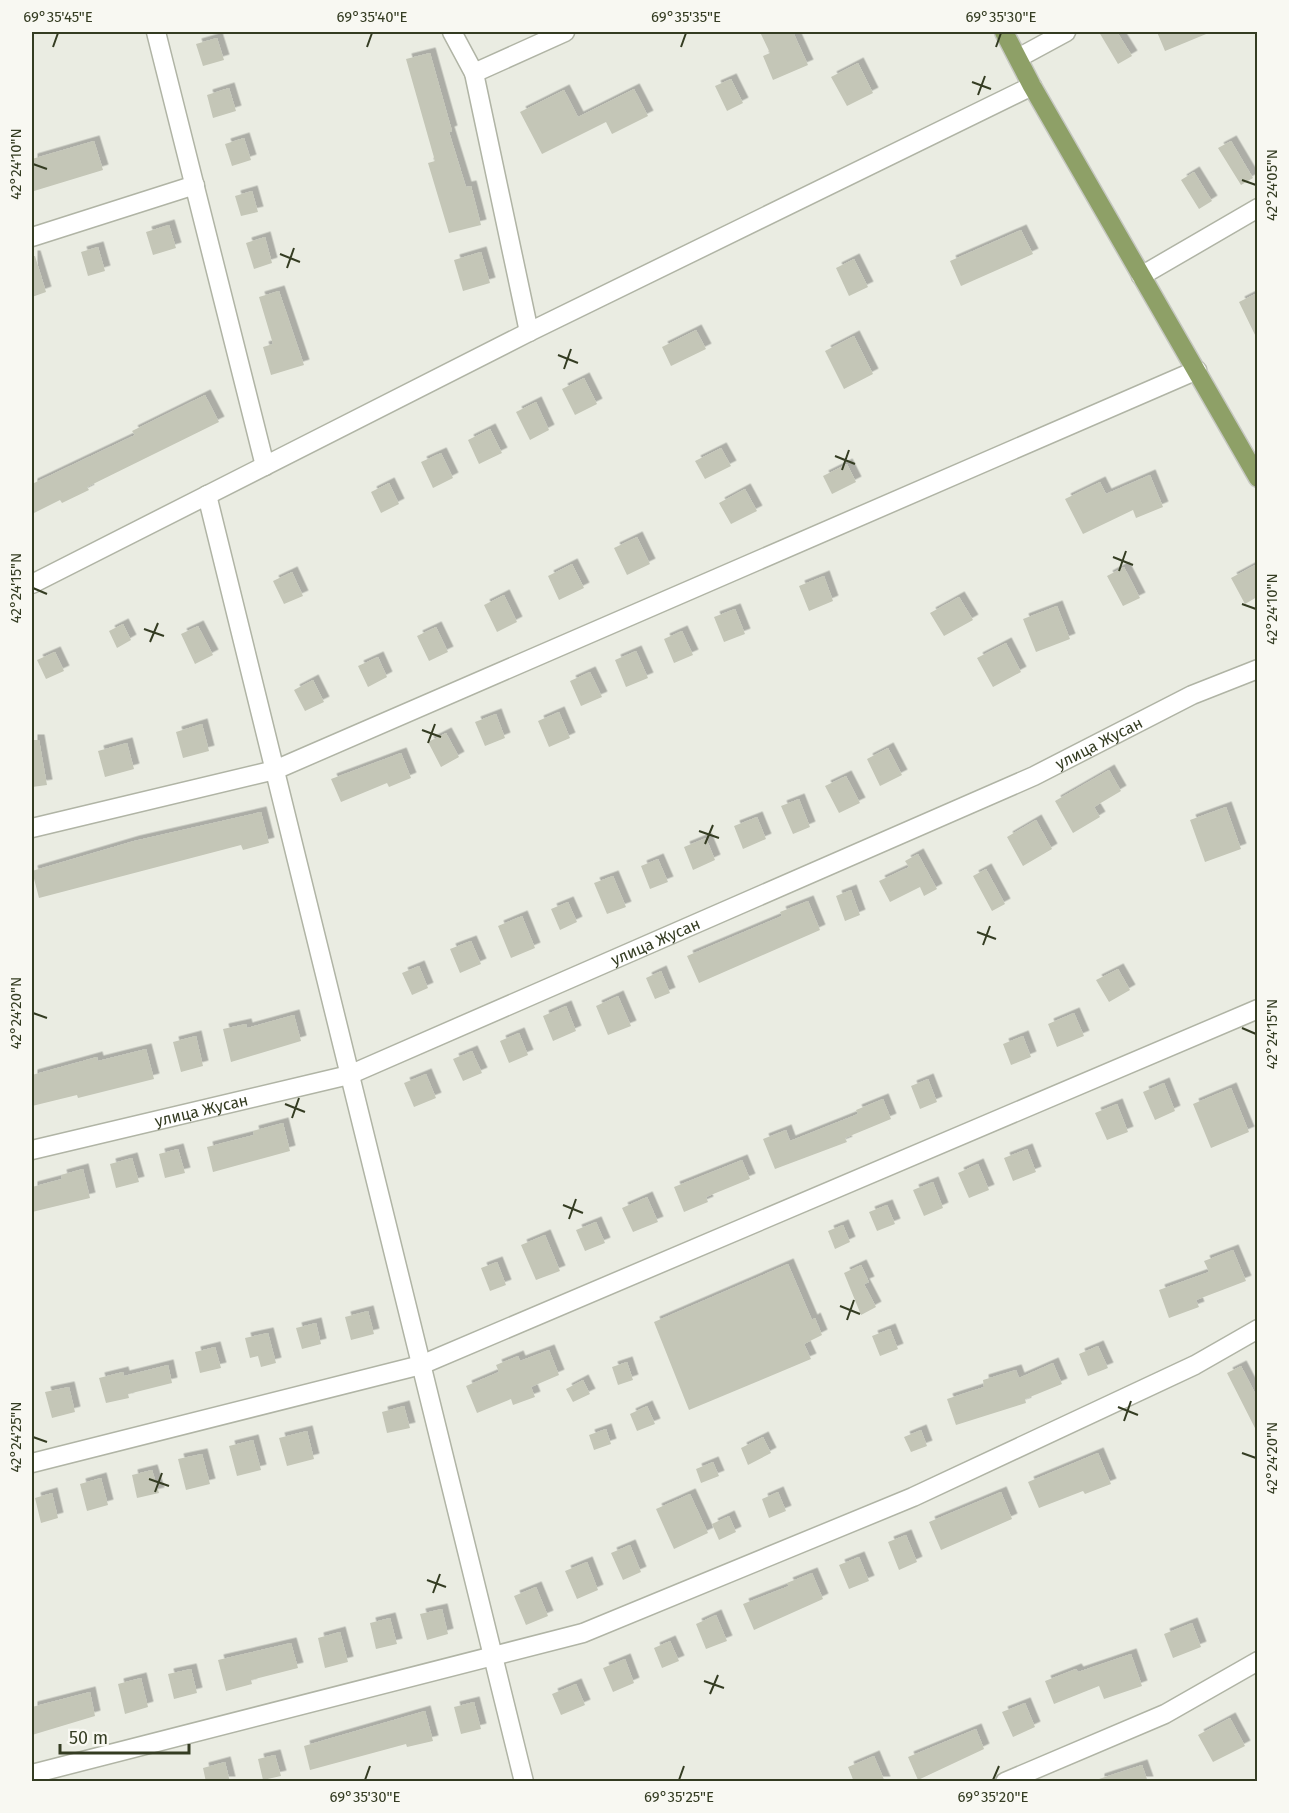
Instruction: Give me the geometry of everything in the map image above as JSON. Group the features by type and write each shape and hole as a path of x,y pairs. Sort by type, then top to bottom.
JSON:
{"main road":[{"path":"1004,32 1032,86 1257,478"}],"street":[{"path":"156,32 265,466"},
{"path":"452,32 474,73 529,332"},
{"path":"474,73 565,32"},
{"path":"1018,58 1066,32"},
{"path":"32,584 529,332 1032,86"},
{"path":"32,237 195,185"},
{"path":"1141,276 1257,208"},
{"path":"32,828 275,770 1197,370"},
{"path":"207,495 524,1782"},
{"name":"улица Жусан","path":"32,1150 349,1075 1034,776 1192,695 1257,669"},
{"path":"32,1463 421,1365 1257,1009"},
{"path":"32,1774 584,1633 914,1497 1195,1365 1257,1329"},
{"path":"1005,1782 1165,1714 1257,1661"}],"building":[{"path":"760,32 793,32 808,65 773,80 763,56 770,53"},
{"path":"1099,32 1117,32 1132,56 1118,64"},
{"path":"1157,32 1211,32 1165,51"},
{"path":"217,38 224,60 203,66 196,44"},
{"path":"430,53 452,131 449,132 466,187 471,186 481,225 449,233 428,163 435,161 406,59"},
{"path":"858,63 873,93 847,106 831,77"},
{"path":"731,79 743,103 727,111 715,86"},
{"path":"229,88 236,111 213,118 207,95"},
{"path":"634,89 648,116 612,134 606,122 542,154 520,112 564,90 578,117"},
{"path":"244,138 251,160 232,166 225,144"},
{"path":"94,141 103,170 34,191 32,159"},
{"path":"1231,141 1253,178 1241,185 1218,148"},
{"path":"1194,172 1212,201 1199,209 1181,180"},
{"path":"252,191 258,212 241,216 235,196"},
{"path":"169,225 176,248 153,255 146,232"},
{"path":"1021,230 1033,254 961,286 950,261"},
{"path":"265,237 272,263 254,269 246,243"},
{"path":"98,247 105,271 88,276 81,252"},
{"path":"481,252 490,283 463,291 454,260"},
{"path":"32,256 35,256 46,292 32,297"},
{"path":"854,259 868,287 849,296 836,268"},
{"path":"279,291 304,365 271,375 263,347 273,344 259,297"},
{"path":"1257,293 1257,339 1239,302"},
{"path":"696,330 706,349 671,366 662,347"},
{"path":"854,336 873,374 844,389 825,351"},
{"path":"584,378 597,404 575,415 562,389"},
{"path":"205,395 219,422 87,487 89,490 62,503 60,500 32,514 32,484 135,435 132,431"},
{"path":"536,402 549,430 530,440 516,412"},
{"path":"490,429 502,453 479,464 468,440"},
{"path":"721,448 731,466 705,479 695,461"},
{"path":"441,453 453,478 433,488 421,462"},
{"path":"847,464 856,482 832,494 823,476"},
{"path":"1150,475 1163,507 1136,518 1133,510 1083,534 1065,499 1100,482 1106,494"},
{"path":"389,483 399,504 381,513 371,492"},
{"path":"745,489 757,511 731,524 719,503"},
{"path":"637,537 650,564 627,575 614,548"},
{"path":"572,564 584,588 559,600 548,576"},
{"path":"1257,564 1257,597 1245,604 1231,578"},
{"path":"1124,567 1140,598 1123,606 1107,576"},
{"path":"292,572 303,596 284,604 273,581"},
{"path":"824,576 833,601 809,611 799,586"},
{"path":"504,595 517,622 497,632 484,605"},
{"path":"959,597 973,620 944,636 930,613"},
{"path":"1057,606 1070,639 1036,652 1023,619"},
{"path":"735,609 745,634 724,642 714,617"},
{"path":"123,624 131,640 117,648 109,631"},
{"path":"198,626 213,655 195,664 181,634"},
{"path":"436,627 448,652 429,661 417,636"},
{"path":"682,631 693,655 674,663 664,639"},
{"path":"1006,643 1021,672 993,687 977,658"},
{"path":"636,651 648,678 626,687 615,660"},
{"path":"55,652 64,671 46,679 37,660"},
{"path":"378,657 387,677 368,687 358,666"},
{"path":"590,672 602,697 581,706 570,681"},
{"path":"313,680 324,702 305,711 294,690"},
{"path":"559,712 570,738 549,747 538,721"},
{"path":"496,714 505,738 485,746 475,722"},
{"path":"202,724 209,751 183,758 176,732"},
{"path":"446,733 459,757 441,767 428,742"},
{"path":"32,740 39,740 47,785 32,787"},
{"path":"127,743 134,769 105,777 98,751"},
{"path":"888,748 902,775 880,786 867,759"},
{"path":"401,753 411,778 389,787 387,783 341,802 331,779"},
{"path":"1109,770 1121,791 1094,807 1100,817 1073,833 1055,801"},
{"path":"846,776 860,803 839,813 825,786"},
{"path":"799,799 810,827 793,834 781,806"},
{"path":"1226,807 1241,849 1205,862 1190,820"},
{"path":"261,812 269,843 243,850 241,845 39,898 32,871 134,841"},
{"path":"757,817 766,839 743,849 734,826"},
{"path":"1036,820 1052,849 1023,866 1007,837"},
{"path":"706,838 715,860 693,870 684,847"},
{"path":"918,854 937,889 924,896 920,887 890,902 879,881 909,867 905,861"},
{"path":"658,859 668,882 650,889 641,866"},
{"path":"986,869 1005,904 992,911 973,876"},
{"path":"613,876 626,907 607,914 594,883"},
{"path":"851,890 860,915 845,921 836,896"},
{"path":"808,901 820,930 699,983 687,956 782,916 780,912"},
{"path":"568,902 577,922 560,930 551,909"},
{"path":"522,916 535,948 511,958 498,926"},
{"path":"471,941 481,964 460,973 450,949"},
{"path":"419,966 428,988 412,995 402,973"},
{"path":"1118,969 1130,990 1109,1002 1096,980"},
{"path":"661,971 670,993 655,999 646,978"},
{"path":"618,996 631,1026 608,1035 596,1006"},
{"path":"566,1006 576,1031 553,1041 543,1016"},
{"path":"1074,1013 1084,1036 1057,1047 1048,1024"},
{"path":"294,1015 301,1041 231,1062 223,1029 246,1024 247,1028"},
{"path":"519,1033 528,1055 509,1063 500,1041"},
{"path":"196,1036 203,1066 181,1072 173,1042"},
{"path":"1023,1036 1031,1057 1011,1065 1003,1044"},
{"path":"146,1049 154,1079 78,1098 77,1095 32,1106 32,1075 97,1057 98,1061"},
{"path":"472,1051 482,1073 463,1081 453,1059"},
{"path":"426,1074 436,1098 414,1107 404,1083"},
{"path":"928,1079 937,1102 920,1109 911,1086"},
{"path":"1164,1083 1175,1111 1155,1120 1143,1092"},
{"path":"1231,1088 1249,1132 1211,1148 1193,1104"},
{"path":"883,1099 891,1119 845,1138 847,1142 775,1169 763,1139 786,1130 790,1141 858,1114 856,1110"},
{"path":"1117,1104 1128,1132 1107,1140 1095,1113"},
{"path":"283,1123 290,1151 213,1172 207,1147 254,1135 253,1131"},
{"path":"178,1149 185,1173 165,1178 159,1154"},
{"path":"1027,1149 1036,1172 1013,1181 1004,1158"},
{"path":"132,1158 139,1182 116,1188 110,1164"},
{"path":"742,1160 750,1179 706,1197 708,1202 684,1212 674,1187"},
{"path":"978,1164 989,1190 969,1198 958,1173"},
{"path":"83,1169 90,1198 32,1212 32,1187 62,1179 61,1175"},
{"path":"933,1182 943,1208 924,1216 913,1190"},
{"path":"647,1197 658,1222 633,1232 622,1208"},
{"path":"887,1205 895,1224 877,1231 869,1212"},
{"path":"596,1222 605,1243 585,1251 576,1230"},
{"path":"843,1225 850,1242 835,1249 828,1231"},
{"path":"545,1235 560,1271 536,1280 521,1245"},
{"path":"1233,1250 1246,1281 1196,1300 1199,1307 1169,1318 1159,1290 1209,1272 1204,1261"},
{"path":"497,1262 506,1285 490,1291 481,1268"},
{"path":"788,1264 812,1320 815,1318 822,1335 804,1344 811,1359 689,1410 654,1322"},
{"path":"861,1265 869,1282 864,1284 876,1307 861,1315 844,1273"},
{"path":"368,1311 374,1334 351,1340 345,1317"},
{"path":"316,1323 321,1344 302,1349 296,1328"},
{"path":"890,1329 898,1349 880,1356 872,1336"},
{"path":"268,1333 276,1363 261,1367 258,1356 250,1358 245,1338"},
{"path":"1098,1346 1108,1368 1088,1376 1079,1354"},
{"path":"215,1347 221,1368 200,1373 195,1352"},
{"path":"549,1350 559,1375 531,1387 535,1397 513,1405 511,1399 477,1413 466,1386 499,1372 496,1365 518,1356 520,1361"},
{"path":"627,1362 633,1380 618,1385 612,1367"},
{"path":"1053,1363 1062,1384 1025,1399 1026,1403 956,1425 947,1399 984,1387 983,1380 1016,1370 1019,1378"},
{"path":"168,1365 172,1383 128,1394 129,1398 106,1403 99,1378 123,1372 124,1376"},
{"path":"1241,1366 1257,1397 1257,1432 1227,1373"},
{"path":"583,1380 590,1394 573,1402 566,1389"},
{"path":"69,1387 75,1412 52,1418 45,1392"},
{"path":"404,1406 410,1428 387,1433 382,1412"},
{"path":"647,1406 655,1424 637,1431 630,1414"},
{"path":"606,1429 611,1444 594,1450 589,1435"},
{"path":"921,1430 927,1446 911,1452 904,1437"},
{"path":"307,1431 314,1459 287,1466 279,1438"},
{"path":"763,1437 771,1453 748,1465 741,1448"},
{"path":"253,1440 261,1470 237,1476 229,1446"},
{"path":"1098,1453 1111,1484 1085,1494 1083,1491 1039,1508 1028,1482"},
{"path":"202,1454 210,1484 186,1490 178,1459"},
{"path":"713,1462 719,1476 701,1483 696,1469"},
{"path":"152,1470 159,1493 137,1498 132,1475"},
{"path":"101,1478 108,1505 87,1511 80,1484"},
{"path":"778,1492 786,1511 769,1518 762,1499"},
{"path":"1001,1492 1012,1519 941,1550 929,1522"},
{"path":"52,1493 58,1518 41,1523 35,1498"},
{"path":"690,1494 708,1533 674,1549 656,1509"},
{"path":"729,1516 736,1532 719,1540 712,1524"},
{"path":"906,1535 917,1562 899,1570 888,1542"},
{"path":"630,1545 641,1572 623,1580 611,1553"},
{"path":"859,1557 869,1581 849,1589 839,1565"},
{"path":"587,1562 598,1590 577,1599 565,1571"},
{"path":"812,1573 823,1599 754,1630 743,1604 789,1586 787,1583"},
{"path":"536,1587 548,1616 526,1625 514,1596"},
{"path":"442,1609 448,1634 427,1640 420,1614"},
{"path":"716,1615 727,1641 706,1649 696,1624"},
{"path":"390,1618 397,1644 376,1649 370,1623"},
{"path":"1192,1623 1201,1647 1173,1658 1164,1634"},
{"path":"340,1632 348,1662 325,1668 318,1638"},
{"path":"670,1641 679,1661 662,1668 654,1648"},
{"path":"291,1643 298,1668 251,1680 252,1684 226,1691 218,1660"},
{"path":"1131,1654 1142,1686 1104,1699 1099,1686 1054,1704 1045,1681 1076,1669 1078,1672"},
{"path":"625,1659 634,1683 613,1692 603,1668"},
{"path":"191,1669 197,1693 174,1699 168,1674"},
{"path":"141,1678 148,1707 125,1714 118,1684"},
{"path":"576,1684 585,1705 561,1715 552,1694"},
{"path":"90,1692 95,1716 32,1735 32,1707"},
{"path":"474,1702 481,1729 461,1734 454,1707"},
{"path":"1025,1703 1035,1727 1013,1737 1002,1712"},
{"path":"425,1711 433,1741 407,1747 406,1744 310,1770 304,1746"},
{"path":"1230,1718 1245,1746 1213,1762 1198,1735"},
{"path":"976,1729 984,1749 918,1780 908,1757"},
{"path":"275,1755 281,1776 263,1780 258,1759"},
{"path":"874,1756 885,1782 854,1782 848,1767"},
{"path":"225,1762 230,1782 206,1782 203,1768"},
{"path":"1142,1765 1148,1782 1099,1782 1099,1779"}]}
